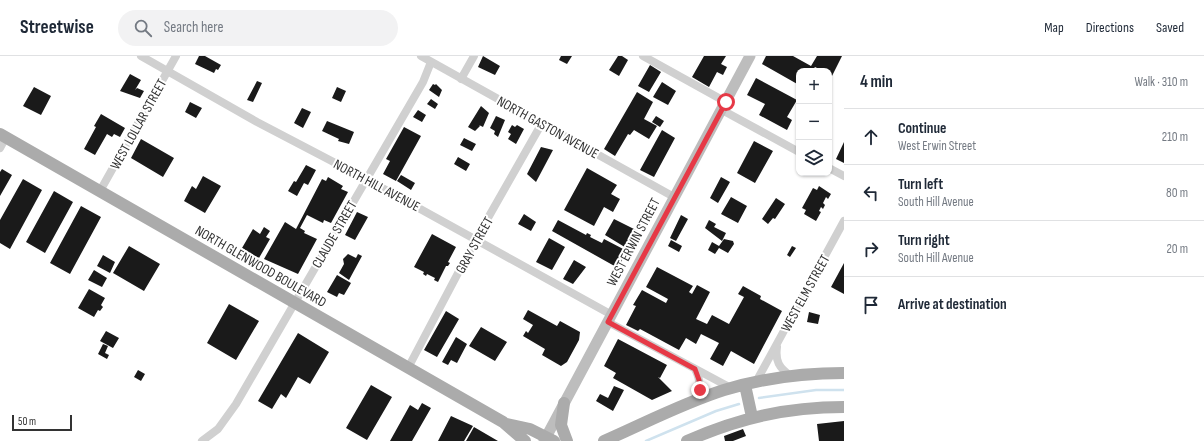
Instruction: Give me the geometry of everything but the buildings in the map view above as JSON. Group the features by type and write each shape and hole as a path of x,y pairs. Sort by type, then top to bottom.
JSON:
{"main road":[{"name":"WEST ERWIN STREET","path":"548,440 564,403 750,56"},
{"name":"NORTH GLENWOOD BOULEVARD","path":"2,140 100,191 506,424 525,441"},
{"path":"604,441 695,402 732,388 750,383 790,376 844,373"},
{"path":"750,383 752,417"},
{"path":"564,403 561,425 567,441"},
{"path":"687,441 711,430 752,417 798,409 844,407"},
{"name":"NORTH GLENWOOD BOULEVARD","path":"506,424 530,429 548,440"}],"street":[{"name":"NORTH HILL AVENUE","path":"141,56 257,122 476,239 695,369 732,388"},
{"name":"WEST LOLLAR STREET","path":"100,191 176,56"},
{"name":"NORTH GASTON AVENUE","path":"421,56 674,197"},
{"path":"461,79 474,56"},
{"path":"643,56 796,150"},
{"name":"CLAUDE STREET","path":"202,441 218,429 228,417 424,82 431,62"},
{"name":"GRAY STREET","path":"408,368 476,239 542,123"},
{"path":"832,170 844,176"},
{"name":"WEST ELM STREET","path":"750,383 777,344 844,221"},
{"name":"WEST ELM STREET","path":"777,344 777,362 790,376"},
{"path":"695,369 699,380 700,390 695,402"}],"waterway":[{"path":"759,398 816,390 844,390"},
{"path":"646,441 716,411 739,404"}],"route":[{"path":"700,390 698,375 695,369 608,322 726,102"}]}
